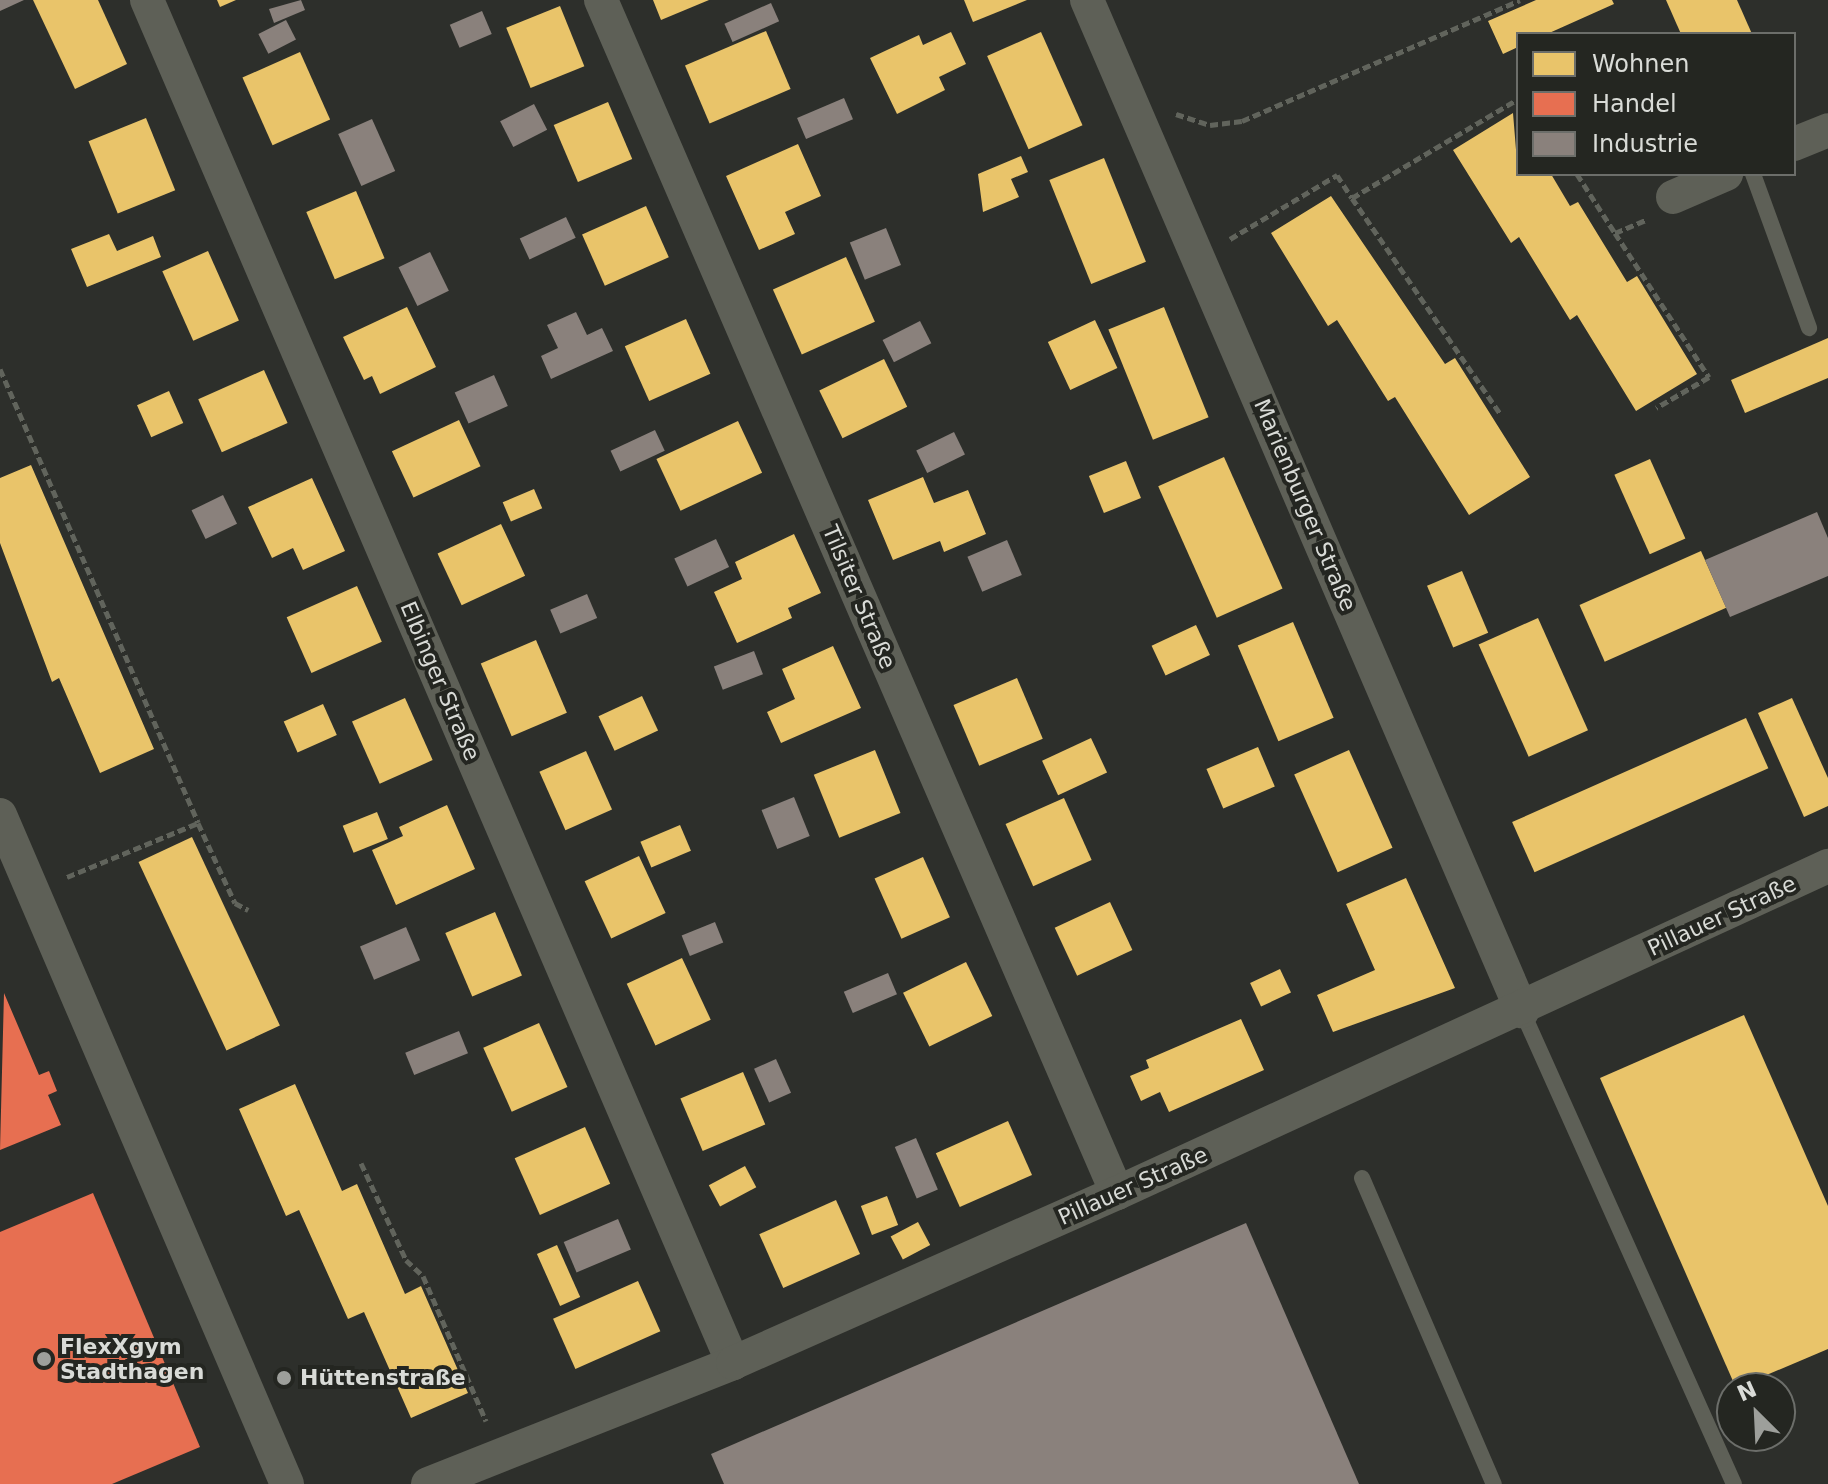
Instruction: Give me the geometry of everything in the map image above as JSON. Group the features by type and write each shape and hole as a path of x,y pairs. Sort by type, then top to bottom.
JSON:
{"street":[{"name":"Elbinger Straße","path":"147,0 733,1363"},
{"name":"Tilsiter Straße","path":"601,0 1117,1193"},
{"name":"Marienburger Straße","path":"1087,0 1522,1011"},
{"path":"1796,143 1828,130"},
{"path":"1673,197 1721,176"},
{"path":"0,815 287,1484"},
{"name":"Pillauer Straße","path":"428,1484 733,1363 1522,1011 1828,866"}],"lane":[{"path":"1754,176 1809,328"},
{"path":"1522,1011 1734,1484"},
{"path":"1362,1178 1494,1484"}],"path":[{"path":"1125,88 1188,120 1242,121 1520,0"},
{"path":"1352,198 1516,100"},
{"path":"1199,258 1337,175 1500,413"},
{"path":"1578,176 1709,377 1656,408"},
{"path":"1615,233 1665,211 1673,197"},
{"path":"0,369 198,823 235,903 248,910"},
{"path":"33,892 198,823"},
{"path":"361,1163 406,1260 423,1276 500,1455"}],"building: Wohnen":[{"path":"33,0 98,0 127,64 75,89"},
{"path":"217,0 236,0 220,7"},
{"path":"653,0 709,0 661,20"},
{"path":"964,0 1027,0 973,22"},
{"path":"1536,0 1612,0 1614,4 1551,32 1516,32 1516,48 1503,54 1488,21"},
{"path":"1666,0 1737,0 1751,32 1680,32"},
{"path":"560,6 584,66 531,88 506,28"},
{"path":"766,31 791,89 710,123 685,65"},
{"path":"951,32 966,64 939,77 945,90 897,114 870,58 919,35 923,45"},
{"path":"1041,32 1082,125 1029,149 987,56"},
{"path":"300,52 330,120 273,145 242,78"},
{"path":"608,102 632,159 578,182 554,125"},
{"path":"1513,113 1516,176 1552,176 1570,206 1578,202 1627,282 1637,276 1697,374 1636,411 1577,315 1570,320 1519,237 1511,243 1453,150"},
{"path":"146,118 175,190 118,214 89,141"},
{"path":"798,144 821,196 785,212 795,234 759,250 726,176"},
{"path":"1021,156 1028,172 1011,179 1019,197 983,212 978,174"},
{"path":"1104,158 1146,262 1091,284 1049,180"},
{"path":"356,191 385,258 335,279 306,212"},
{"path":"1331,196 1445,364 1455,358 1530,477 1469,515 1395,397 1388,401 1337,320 1328,326 1271,233"},
{"path":"646,206 669,257 605,286 582,234"},
{"path":"109,234 117,251 153,236 161,257 87,287 71,249"},
{"path":"208,251 239,320 193,341 162,271"},
{"path":"846,257 875,322 802,354 773,290"},
{"path":"407,307 436,367 380,394 372,376 364,380 343,337"},
{"path":"1164,307 1209,417 1153,440 1108,329"},
{"path":"686,319 710,374 649,401 625,346"},
{"path":"1095,320 1117,368 1070,390 1048,342"},
{"path":"1828,338 1828,378 1745,413 1731,380"},
{"path":"884,359 907,407 843,438 819,391"},
{"path":"264,370 288,423 222,452 198,399"},
{"path":"169,391 183,423 151,437 137,405"},
{"path":"459,420 481,466 413,497 392,451"},
{"path":"738,421 762,473 681,511 656,459"},
{"path":"1224,457 1283,589 1217,618 1158,486"},
{"path":"1650,459 1685,538 1650,554 1614,475"},
{"path":"1126,461 1141,498 1104,513 1089,476"},
{"path":"31,465 154,749 100,773 59,678 52,682 0,543 0,478"},
{"path":"923,477 934,503 968,490 986,534 944,552 940,541 893,560 868,500"},
{"path":"312,478 345,551 303,570 293,548 272,558 248,507"},
{"path":"534,489 542,508 511,522 503,502"},
{"path":"501,524 525,576 462,605 438,554"},
{"path":"794,534 821,593 788,608 792,618 737,643 714,592 742,579 735,562"},
{"path":"1701,551 1726,608 1605,662 1579,605"},
{"path":"1462,571 1488,633 1453,648 1427,586"},
{"path":"357,586 382,642 311,673 287,617"},
{"path":"1538,618 1588,730 1529,757 1479,644"},
{"path":"1293,622 1334,718 1278,741 1238,645"},
{"path":"1196,625 1210,655 1166,676 1152,646"},
{"path":"536,640 567,713 512,736 481,663"},
{"path":"833,646 861,708 781,743 767,712 795,699 782,669"},
{"path":"1017,678 1043,739 979,766 953,705"},
{"path":"642,696 658,730 615,751 598,716"},
{"path":"405,698 433,760 380,784 352,722"},
{"path":"1792,698 1828,778 1828,806 1804,817 1758,713"},
{"path":"323,704 337,735 298,753 284,721"},
{"path":"1746,718 1768,768 1535,872 1512,822"},
{"path":"1091,738 1107,772 1058,795 1042,761"},
{"path":"1258,747 1275,787 1223,808 1206,769"},
{"path":"875,750 900,813 839,838 814,775"},
{"path":"1349,750 1393,848 1338,872 1294,774"},
{"path":"586,751 612,809 565,830 539,772"},
{"path":"1064,798 1092,860 1033,886 1006,824"},
{"path":"447,805 475,869 396,905 372,850 403,836 399,827"},
{"path":"377,812 388,839 354,853 343,826"},
{"path":"680,825 691,851 651,868 640,842"},
{"path":"192,837 280,1026 226,1050 139,862"},
{"path":"639,856 666,913 611,938 585,881"},
{"path":"923,857 950,917 901,939 875,879"},
{"path":"1406,878 1455,988 1333,1032 1317,995 1375,970 1346,904"},
{"path":"1110,902 1132,950 1077,976 1055,928"},
{"path":"495,912 522,976 472,997 445,933"},
{"path":"682,958 711,1020 655,1045 627,984"},
{"path":"966,962 992,1016 929,1047 903,993"},
{"path":"1280,969 1291,993 1261,1007 1250,983"},
{"path":"1744,1015 1828,1206 1828,1349 1774,1372 1729,1372 1600,1078"},
{"path":"1241,1019 1264,1070 1169,1112 1160,1092 1141,1101 1130,1076 1149,1068 1146,1060"},
{"path":"539,1023 567,1087 512,1112 483,1048"},
{"path":"743,1072 765,1124 703,1151 680,1099"},
{"path":"295,1084 342,1191 357,1184 405,1294 421,1286 468,1393 411,1418 364,1312 348,1319 299,1210 286,1216 239,1109"},
{"path":"1008,1121 1032,1175 960,1207 936,1153"},
{"path":"585,1127 610,1184 540,1215 515,1158"},
{"path":"745,1166 756,1187 720,1206 709,1185"},
{"path":"887,1196 898,1225 872,1235 861,1206"},
{"path":"836,1200 860,1254 783,1288 759,1234"},
{"path":"918,1222 930,1245 903,1260 891,1237"},
{"path":"557,1245 580,1297 560,1306 537,1254"},
{"path":"638,1281 660,1331 575,1369 553,1319"}],"building: Handel":[{"path":"4,993 39,1075 49,1071 57,1091 48,1095 61,1125 0,1150"},
{"path":"93,1193 200,1447 112,1484 0,1484 0,1232"}],"building: Industrie":[{"path":"0,0 24,0 0,11"},
{"path":"301,0 305,10 274,23 269,9"},
{"path":"771,3 779,21 733,42 724,24"},
{"path":"482,11 492,34 460,48 450,25"},
{"path":"286,20 296,40 268,54 258,34"},
{"path":"844,98 853,119 806,139 797,118"},
{"path":"534,104 547,130 513,147 500,121"},
{"path":"372,119 395,171 361,186 338,134"},
{"path":"566,217 576,238 529,259 520,239"},
{"path":"886,228 901,265 865,280 850,243"},
{"path":"430,252 449,291 417,306 399,267"},
{"path":"576,312 587,335 602,328 613,351 551,379 541,356 558,348 547,325"},
{"path":"920,321 931,343 894,362 883,340"},
{"path":"494,375 508,406 469,424 455,392"},
{"path":"655,430 665,451 620,472 611,451"},
{"path":"954,432 965,454 927,473 916,450"},
{"path":"223,495 237,524 206,539 192,510"},
{"path":"1817,512 1828,538 1828,576 1730,617 1705,560"},
{"path":"716,539 729,567 687,587 674,558"},
{"path":"1007,540 1022,575 982,592 967,557"},
{"path":"587,594 597,618 560,634 550,610"},
{"path":"754,651 763,674 723,690 714,666"},
{"path":"794,797 810,836 777,849 762,810"},
{"path":"715,922 723,942 690,956 682,935"},
{"path":"406,927 420,960 374,980 360,947"},
{"path":"888,973 897,994 853,1013 844,992"},
{"path":"459,1031 468,1053 414,1075 405,1053"},
{"path":"776,1059 791,1093 769,1103 754,1069"},
{"path":"916,1138 938,1190 917,1199 895,1147"},
{"path":"618,1219 631,1249 577,1272 564,1242"},
{"path":"1246,1223 1359,1484 724,1484 711,1454"}],"place":[{"name":"FlexXgym Stadthagen","path":"44,1359"},
{"name":"Hüttenstraße","path":"284,1378"}]}
